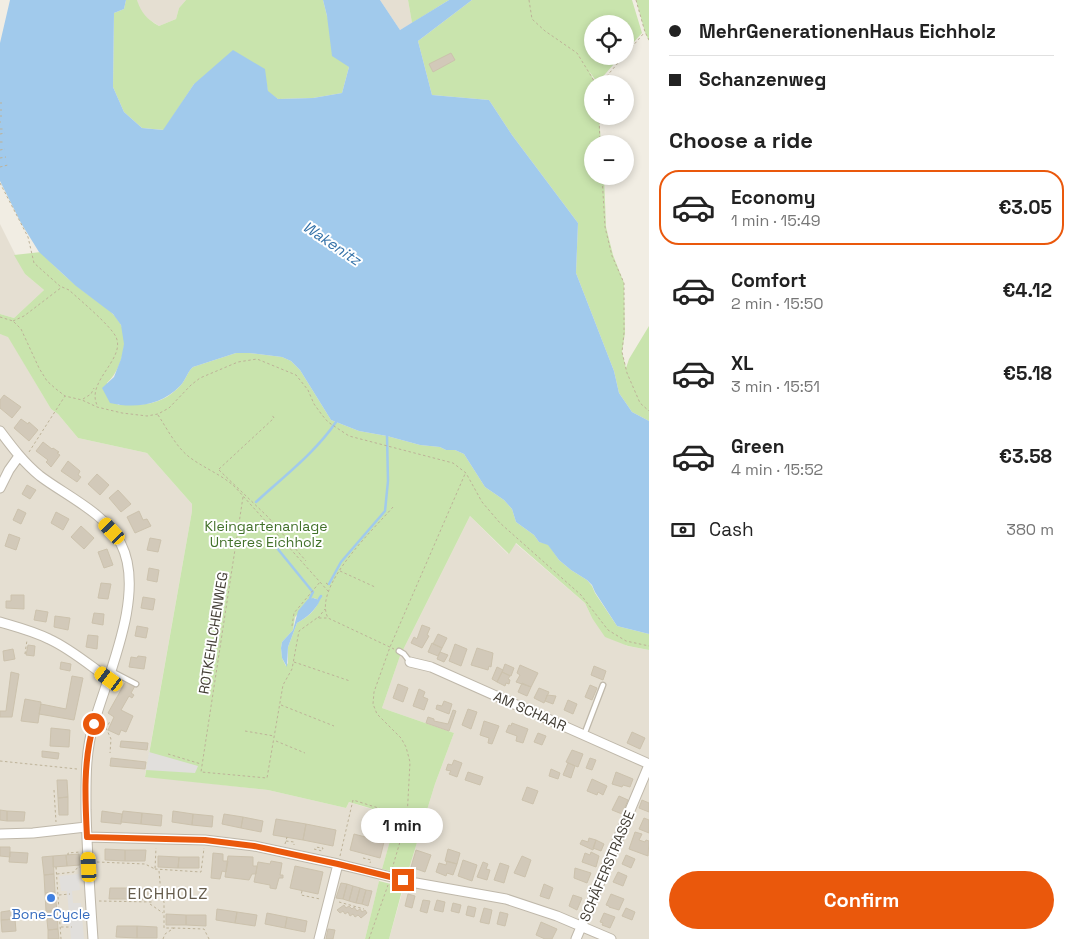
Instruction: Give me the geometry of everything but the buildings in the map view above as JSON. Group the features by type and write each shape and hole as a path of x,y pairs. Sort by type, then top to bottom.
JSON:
{"street":[{"path":"0,431 20,458 39,475 103,521 120,542 126,554 129,575 124,624 92,729 86,770 86,827 88,852 93,865 93,939"},
{"path":"0,488 8,470 20,458"},
{"path":"0,622 50,639 110,675"},
{"name":"AM SCHAAR","path":"410,662 430,667 649,765"},
{"name":"SCHÄFERSTRASSE","path":"576,939 647,777 649,765"},
{"path":"0,834 33,833 86,827"},
{"path":"87,837 205,840 254,846 438,888 506,899 535,908 611,939"},
{"path":"319,939 338,864"}],"lane":[{"path":"399,651 410,662"},
{"path":"110,675 136,684"},
{"path":"584,735 603,685"}],"path":[{"path":"529,0 532,19 545,31 577,53 590,75"},
{"path":"636,0 649,40"},
{"path":"634,44 645,32"},
{"path":"607,75 616,65"},
{"path":"0,134 5,133"},
{"path":"0,150 5,149"},
{"path":"0,158 6,157"},
{"path":"0,167 8,165"},
{"path":"0,183 28,237 34,263 62,287 69,290 112,330 117,340 112,362 91,394 82,400"},
{"path":"603,185 606,227 612,256 624,284 622,352 627,373 640,403 649,411"},
{"path":"13,321 24,316 62,287"},
{"path":"0,317 13,321 21,329 47,381 65,396 122,413 147,416 158,414 169,408 200,378 238,362 257,359 296,375 308,390 314,404 322,415 328,422 348,436 453,463 466,473 482,502 500,523 581,595 608,630 626,641 649,646"},
{"path":"96,386 94,395 97,407"},
{"path":"20,458 28,453 65,396"},
{"path":"158,414 173,439 186,454 228,480 328,591"},
{"path":"217,473 273,420 272,414"},
{"path":"219,470 306,561"},
{"path":"369,939 407,818 410,772 409,756 401,738 377,714 373,704 374,692 390,647 466,473"},
{"name":"ROTKEHLCHENWEG","path":"243,497 201,772 267,778 274,740"},
{"path":"328,618 325,609 328,591 339,570 393,507"},
{"path":"339,570 375,587"},
{"path":"292,626 294,613 321,582"},
{"path":"326,583 330,586"},
{"path":"305,753 274,740 284,681 292,669 299,631 317,618 325,609"},
{"path":"317,618 328,618 390,647"},
{"path":"25,654 28,637"},
{"path":"293,662 350,681"},
{"path":"280,705 334,726"},
{"path":"92,729 106,728 110,721"},
{"path":"106,728 111,739 110,753"},
{"path":"245,731 275,736"},
{"path":"168,754 202,764"},
{"path":"0,761 86,770"},
{"path":"54,790 56,830"},
{"path":"338,864 353,800 407,818"},
{"path":"285,844 287,837"},
{"path":"155,869 156,839"},
{"path":"57,874 74,872 78,867 93,865 145,864 159,870 201,872 205,840"},
{"path":"286,841 294,842 294,846"},
{"path":"315,847 316,842"},
{"path":"68,855 68,853 88,852"},
{"path":"362,861 365,854"},
{"path":"363,858 371,860 370,863"},
{"path":"56,867 62,939"},
{"path":"159,870 161,894 164,902 164,928 204,929 209,939"},
{"path":"302,891 301,895 364,908"},
{"path":"58,895 70,894"},
{"path":"98,901 152,902"},
{"path":"148,902 164,913"},
{"path":"61,927 72,927"},
{"path":"163,939 165,934 174,928"}],"shaded area":[{"path":"137,0 186,0 179,8 176,19 159,26 147,18 139,9"},
{"path":"380,0 408,0 412,23 400,30"},
{"path":"0,224 25,274 44,290 14,318 0,314"},
{"path":"0,334 8,336 51,409 58,414 78,438 147,453 192,504 145,776 268,790 346,808 349,802 397,817 365,939 0,939"},
{"path":"470,516 508,554 515,543 585,603 592,618 627,646 649,650 649,939 389,939 435,784 454,733 382,708 400,656"},
{"path":"149,752 198,766 195,773 146,770"},
{"path":"79,874 80,890 72,891 73,903 81,903 84,939 71,939 67,891 61,891 59,876"}],"green space":[{"path":"126,0 137,0 140,9 145,15 159,26 176,19 179,8 186,0 323,0 327,16 349,67 342,93 313,98 278,99 268,92 264,69 194,84 164,130 142,128 124,112 113,87 114,13 124,9"},
{"path":"408,0 449,0 412,23"},
{"path":"472,0 632,0 642,33 634,42 634,15 584,15 584,65 613,65 604,75 592,75 589,71 591,75 584,75 584,125 600,125 600,135 584,135 584,185 604,185 606,227 613,255 624,283 625,333 622,352 626,368 629,359 649,326 649,421 632,412 619,393 614,371 576,273 578,223 512,135 489,100 432,95 418,41"},
{"path":"636,0 649,0 649,41 645,32"},
{"name":"Kleingartenanlage Unteres Eichholz","path":"41,252 67,278 106,308 120,323 123,330 124,346 120,363 107,383 118,405 144,404 159,401 173,393 180,386 193,367 236,353 282,357 291,361 300,370 331,420 359,431 420,445 455,450 464,454 485,487 504,500 512,509 516,522 534,535 539,542 548,544 559,560 587,580 617,626 649,634 649,650 628,646 605,637 592,618 585,603 516,543 509,554 470,516 400,656 382,708 454,733 435,784 407,875 382,869 397,816 349,802 346,808 268,790 145,777 192,504 147,453 78,438 58,414 51,409 8,337 0,334 0,314 14,318 44,290 25,274 14,255","holes":["314,598 319,600 314,610 297,623 288,647 288,663 286,666 282,658 282,642 293,630 295,617"]},
{"path":"379,881 403,887 389,939 365,939"}],"water":[{"name":"Wakenitz","path":"10,0 126,0 124,9 114,13 113,87 124,112 142,128 163,130 194,84 233,50 265,69 268,91 278,99 313,98 342,93 349,67 332,56 323,0 380,0 400,30 449,0 472,0 418,41 432,95 489,100 512,135 578,223 576,273 614,371 619,393 632,412 649,421 649,634 617,626 592,585 559,560 548,545 539,542 534,535 516,522 512,509 504,500 485,487 464,454 455,450 420,445 359,431 331,420 300,370 291,361 282,357 236,353 193,367 180,386 165,398 148,404 129,406 110,403 102,388 114,377 121,359 124,344 121,325 113,314 76,286 39,252 21,223 0,181 0,43"},
{"path":"308,599 320,600 304,619 297,623 288,647 287,667 282,658 282,642 293,630 298,611"}],"waterway":[{"path":"256,502 309,454 336,422"},
{"path":"329,584 341,562 385,511 388,481 387,436"},
{"path":"277,548 312,591"},
{"path":"310,598 313,592"}],"place":[{"name":"Bone-Cycle","path":"51,898"}],"district":[{"name":"EICHHOLZ","path":"168,893"}],"route":[{"path":"94,724 86,770 87,837 205,840 254,846 403,880"}]}
